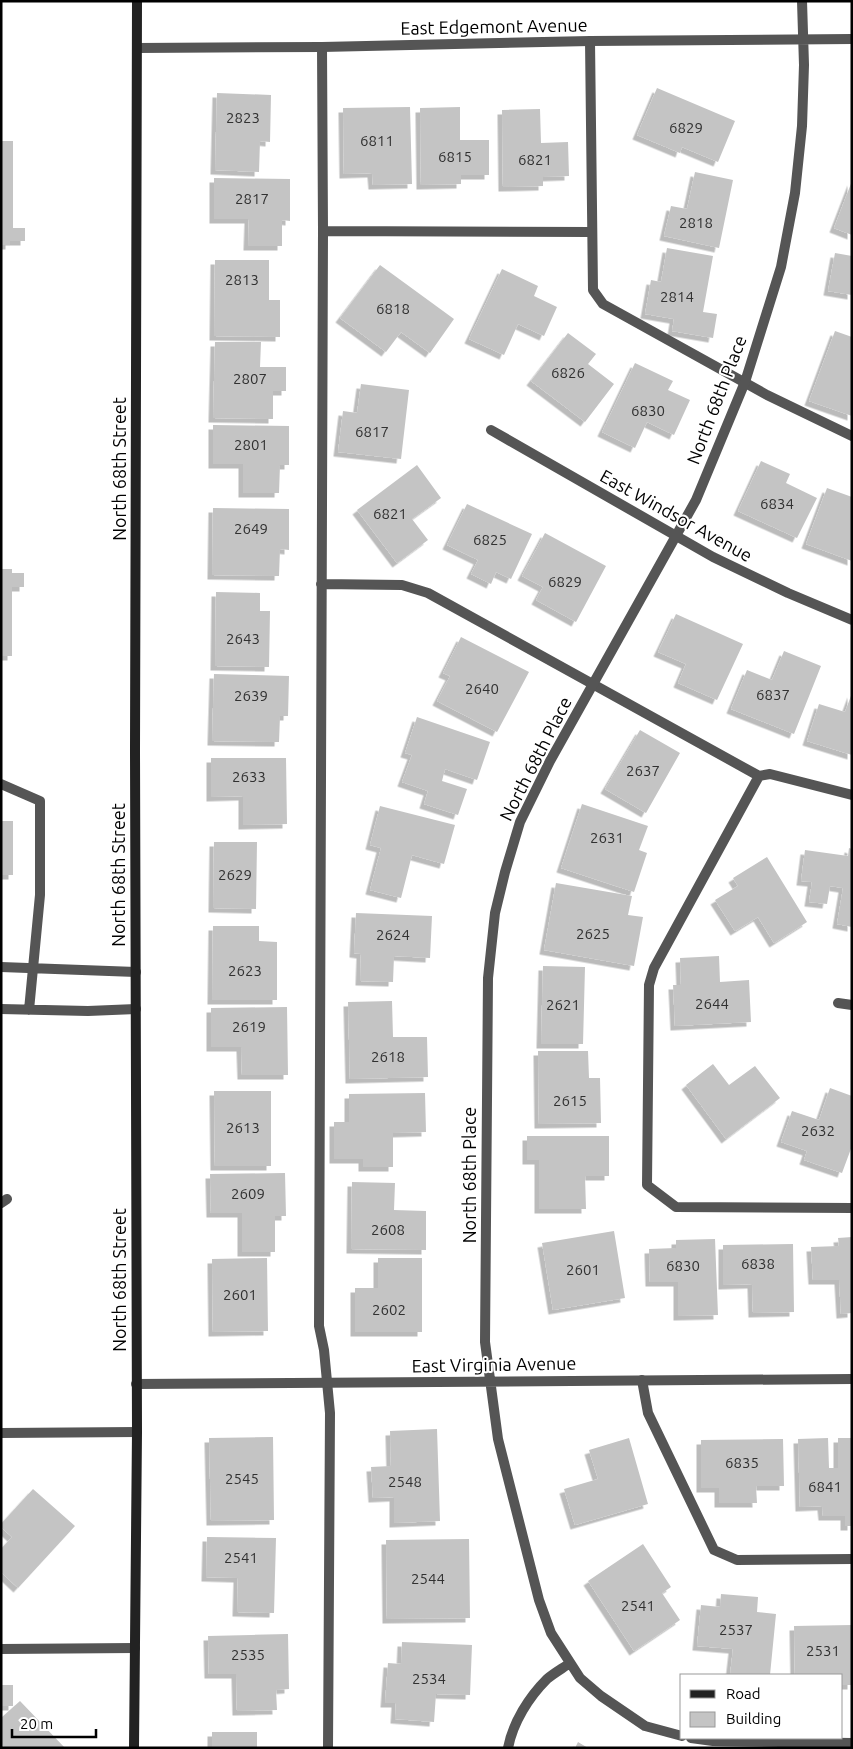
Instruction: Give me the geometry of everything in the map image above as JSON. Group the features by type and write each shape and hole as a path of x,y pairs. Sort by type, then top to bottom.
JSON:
{"street":[{"name":"North 68th Street","path":"134,1748 137,1432 137,1"},
{"name":"North 68th Place","path":"680,1735 645,1726 601,1696 580,1678 551,1633 540,1600 498,1439 485,1342 488,978 491,943 505,872 520,822 550,762 696,500 745,382 781,267 795,193 802,126 802,1"},
{"name":"East Edgemont Avenue","path":"137,48 852,39"},
{"path":"590,41 593,290 603,304 767,395 852,436"},
{"path":"322,47 319,1326 324,1350 330,1413 328,1748"},
{"path":"323,231 592,232"},
{"name":"East Windsor Avenue","path":"491,430 676,537 788,593 852,620"},
{"path":"321,584 402,585 428,593 759,776 770,774 852,796"},
{"path":"759,776 654,968 650,985 647,1185 676,1207 852,1208"},
{"path":"1,784 40,800 40,895 29,1010"},
{"path":"1,967 136,972"},
{"path":"838,1003 852,1005"},
{"path":"1,1009 88,1011 136,1009"},
{"name":"East Virginia Avenue","path":"136,1384 490,1380 852,1379"},
{"path":"642,1380 648,1413 714,1550 737,1560 852,1559"},
{"path":"1,1433 137,1432"},
{"path":"1,1648 135,1648"},
{"path":"508,1748 518,1720 528,1703 548,1678 570,1663"},
{"path":"699,1739 714,1741 852,1742"}],"building":[{"path":"657,88 735,121 718,162 682,147 680,153 637,135"},
{"path":"217,93 271,95 270,142 260,141 259,172 215,170"},
{"path":"410,107 412,184 373,185 372,173 344,174 343,108"},
{"path":"460,107 460,140 489,140 489,175 461,175 461,184 421,185 420,108"},
{"path":"540,109 541,143 568,142 569,176 543,177 543,186 503,187 502,110"},
{"path":"1,141 13,141 13,228 25,228 25,241 10,241 10,245 1,245"},
{"path":"695,172 733,180 719,248 664,236 671,206 687,209"},
{"path":"214,178 290,179 290,221 282,220 282,246 248,246 249,219 214,219"},
{"path":"852,181 852,235 834,228"},
{"path":"667,248 713,256 703,312 717,314 713,338 672,331 674,319 645,314 651,280 661,282"},
{"path":"835,253 852,256 852,295 828,291"},
{"path":"215,260 269,260 269,300 280,300 280,337 214,336"},
{"path":"380,265 454,319 430,353 401,332 386,352 340,318"},
{"path":"502,269 538,286 534,296 557,307 544,336 518,324 504,355 469,339"},
{"path":"835,331 852,337 852,416 809,401"},
{"path":"568,333 596,354 588,364 614,384 585,422 531,381"},
{"path":"215,342 261,342 260,367 286,367 286,391 273,391 273,419 213,418"},
{"path":"635,363 673,381 668,390 690,400 674,435 647,422 635,448 602,432"},
{"path":"361,384 409,390 401,459 338,452 343,411 357,413"},
{"path":"213,425 289,426 289,465 280,465 279,493 243,493 243,464 213,464"},
{"path":"761,461 790,474 786,483 817,498 797,538 738,511"},
{"path":"417,465 441,498 412,519 428,540 397,563 357,510"},
{"path":"827,488 852,497 852,561 806,544"},
{"path":"467,504 532,534 511,579 496,572 491,584 471,574 478,560 447,545"},
{"path":"213,508 289,509 289,550 280,549 279,576 212,575"},
{"path":"545,533 606,566 576,622 536,600 543,587 522,576"},
{"path":"1,569 12,569 12,573 24,573 24,587 12,587 12,656 1,656"},
{"path":"216,592 260,593 260,611 270,611 269,667 215,666"},
{"path":"676,614 743,644 717,700 678,683 686,664 658,652"},
{"path":"461,637 529,672 497,732 437,701 450,676 443,673"},
{"path":"784,651 821,666 794,734 731,709 747,670 772,680"},
{"path":"214,674 289,676 288,716 280,716 279,742 212,741"},
{"path":"852,693 852,755 807,741 819,704 845,712"},
{"path":"417,717 490,742 477,780 445,769 442,781 467,789 458,815 424,804 428,791 402,782 412,755 405,753"},
{"path":"640,730 680,753 646,813 605,789"},
{"path":"211,758 286,758 287,824 243,825 243,796 211,797"},
{"path":"582,804 648,826 639,850 647,853 634,892 561,868"},
{"path":"380,806 455,825 444,864 412,855 401,898 370,890 381,848 370,845"},
{"path":"1,821 13,821 13,875 1,875"},
{"path":"214,842 257,842 256,909 213,908"},
{"path":"849,848 852,849 852,927 837,924 843,888 830,886 827,904 809,902 812,882 801,881 805,850 848,856"},
{"path":"767,857 807,922 774,943 758,917 735,931 715,900 738,886 733,878"},
{"path":"556,883 632,896 628,915 643,917 634,966 544,950"},
{"path":"356,913 432,916 430,958 394,956 393,982 360,981 361,954 354,953"},
{"path":"213,926 259,926 259,941 277,942 277,1000 212,1000"},
{"path":"719,956 720,982 749,980 751,1022 675,1026 673,985 681,985 680,958"},
{"path":"543,966 585,967 583,1044 541,1044"},
{"path":"392,1001 393,1037 427,1037 428,1077 350,1079 348,1002"},
{"path":"287,1007 288,1075 242,1075 241,1047 211,1047 211,1008"},
{"path":"538,1051 588,1051 589,1078 600,1078 601,1123 539,1124"},
{"path":"713,1064 729,1085 755,1066 780,1098 726,1139 686,1085"},
{"path":"830,1088 852,1096 852,1146 842,1173 804,1160 807,1151 781,1142 792,1111 819,1120"},
{"path":"214,1091 271,1091 271,1166 215,1166"},
{"path":"425,1093 426,1132 393,1133 393,1167 363,1167 363,1159 334,1159 334,1122 349,1122 349,1094"},
{"path":"527,1136 609,1136 609,1176 585,1176 586,1209 539,1209 539,1160 527,1160"},
{"path":"285,1173 286,1216 275,1216 275,1252 242,1252 242,1213 211,1213 210,1174"},
{"path":"352,1182 395,1183 394,1210 426,1211 426,1250 351,1249"},
{"path":"614,1231 625,1298 553,1310 542,1243"},
{"path":"852,1237 852,1313 841,1314 839,1280 813,1280 811,1247 839,1246 838,1238"},
{"path":"715,1239 718,1315 678,1316 678,1282 650,1282 649,1249 676,1248 676,1240"},
{"path":"793,1244 794,1312 753,1313 752,1284 723,1285 723,1245"},
{"path":"267,1258 268,1331 213,1332 212,1259"},
{"path":"378,1258 422,1258 422,1332 355,1332 355,1288 378,1288"},
{"path":"437,1429 440,1521 394,1523 394,1497 373,1498 371,1467 391,1466 390,1431"},
{"path":"273,1437 274,1520 211,1521 209,1438"},
{"path":"629,1438 648,1504 575,1525 564,1489 598,1479 589,1450"},
{"path":"828,1438 829,1468 838,1468 838,1438 852,1438 852,1526 845,1526 845,1516 823,1516 822,1506 800,1507 798,1439"},
{"path":"783,1439 784,1486 756,1486 757,1503 719,1503 719,1488 701,1488 701,1440"},
{"path":"33,1489 75,1526 18,1588 1,1572 1,1549 12,1537 1,1527 1,1524"},
{"path":"207,1537 276,1538 274,1613 237,1612 238,1578 206,1577"},
{"path":"469,1539 470,1618 387,1619 386,1540"},
{"path":"643,1544 671,1587 662,1593 680,1620 634,1651 588,1581"},
{"path":"721,1594 758,1597 757,1612 776,1614 770,1674 730,1674 733,1649 697,1646 701,1605 720,1607"},
{"path":"852,1625 852,1685 843,1685 843,1674 795,1674 794,1626"},
{"path":"288,1634 289,1689 276,1690 277,1710 237,1711 236,1674 209,1674 208,1636"},
{"path":"402,1642 472,1645 470,1695 436,1694 434,1722 395,1719 396,1703 385,1703 388,1663 401,1664"},
{"path":"1,1685 13,1685 13,1706 1,1706"},
{"path":"20,1701 65,1748 5,1748 1,1743 1,1718"},
{"path":"212,1732 257,1732 257,1748 212,1748"},
{"path":"578,1742 588,1748 575,1748"}]}
